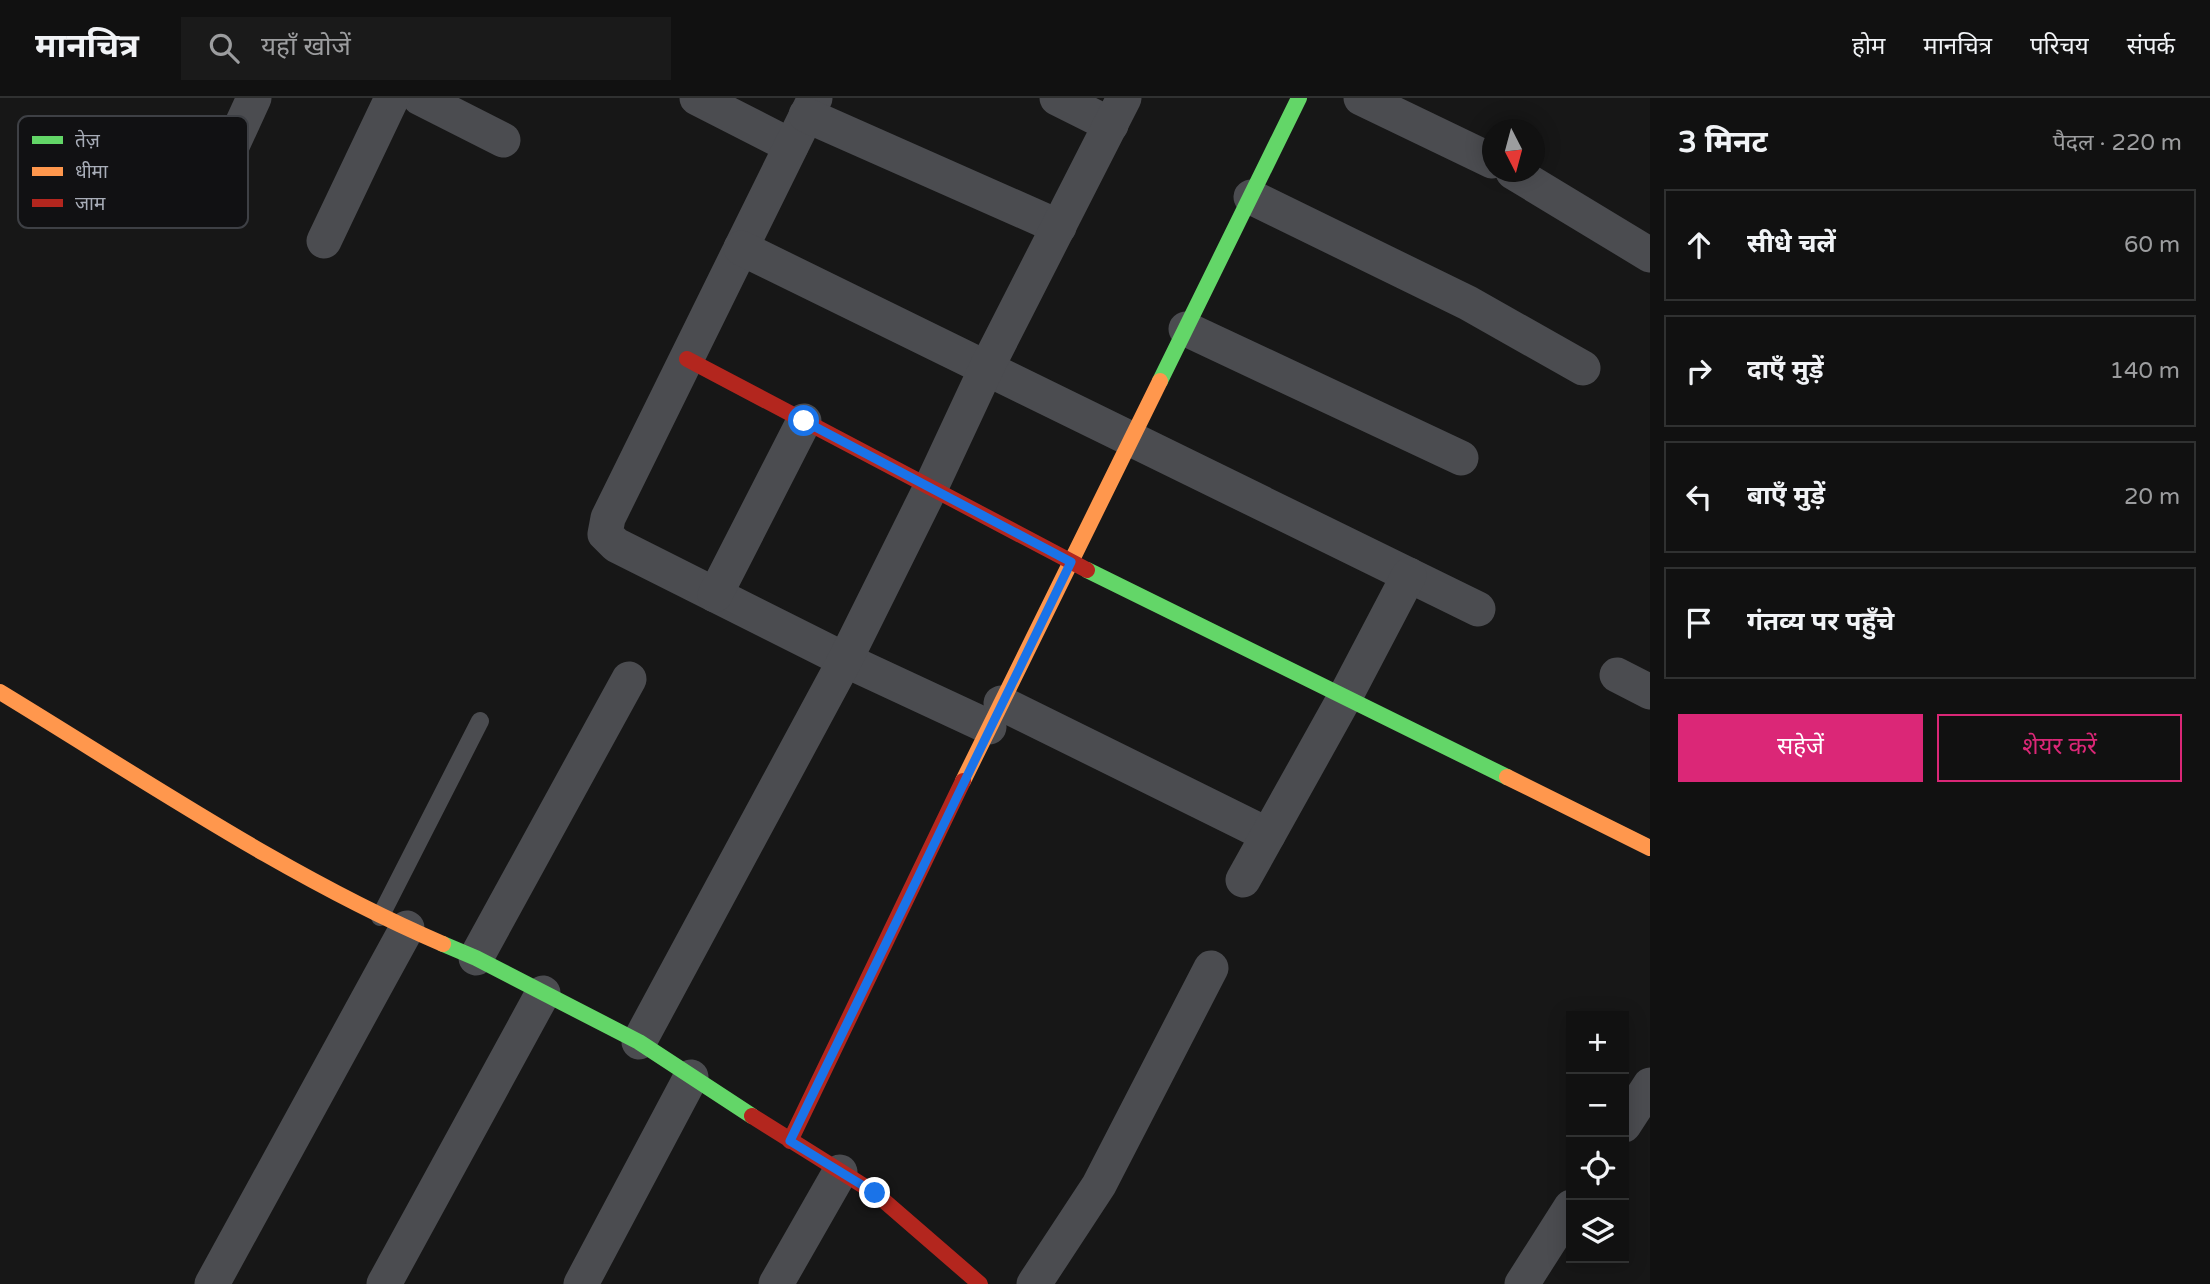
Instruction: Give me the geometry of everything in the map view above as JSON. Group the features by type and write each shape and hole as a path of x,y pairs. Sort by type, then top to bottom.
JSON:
{"street":[{"path":"246,116 254,98"},
{"path":"324,242 392,98"},
{"path":"421,98 503,140"},
{"path":"697,98 791,146"},
{"path":"639,1042 845,660 987,368 1118,111 1057,98"},
{"path":"790,1141 995,715 1299,98"},
{"path":"1361,98 1482,155"},
{"path":"1059,228 810,107 608,518 606,534 615,545 845,660 995,715 1268,835"},
{"path":"1530,182 1650,255"},
{"path":"1251,197 1468,303 1583,368"},
{"path":"741,248 1478,609"},
{"path":"1186,329 1461,458"},
{"path":"687,359 1071,562 1650,848"},
{"path":"715,594 804,421"},
{"path":"1243,880 1345,697 1409,575"},
{"path":"1617,676 1650,692"},
{"path":"476,958 629,679"},
{"path":"0,692 300,875 393,923 476,958 639,1042 875,1193 980,1284"},
{"path":"212,1284 393,923"},
{"path":"1034,1284 1104,1176 1211,968"},
{"path":"384,1284 543,993"},
{"path":"582,1284 691,1077"},
{"path":"1629,1117 1650,1085"},
{"path":"776,1284 840,1171"},
{"path":"1522,1284 1566,1215"}],"lane":[{"path":"393,923 480,721"}],"traffic: fast":[{"path":"1160,381 1299,98"},
{"path":"1087,570 1507,777"},
{"path":"443,944 476,958 639,1042 752,1116"}],"traffic: slow":[{"path":"963,781 1160,381"},
{"path":"0,692 273,858 385,918 443,944"},
{"path":"1507,777 1650,848"}],"traffic: jam":[{"path":"687,359 1087,570"},
{"path":"790,1141 963,781"},
{"path":"752,1116 875,1193 980,1284"}],"route":[{"path":"804,421 1071,562 790,1141 875,1193"}]}
